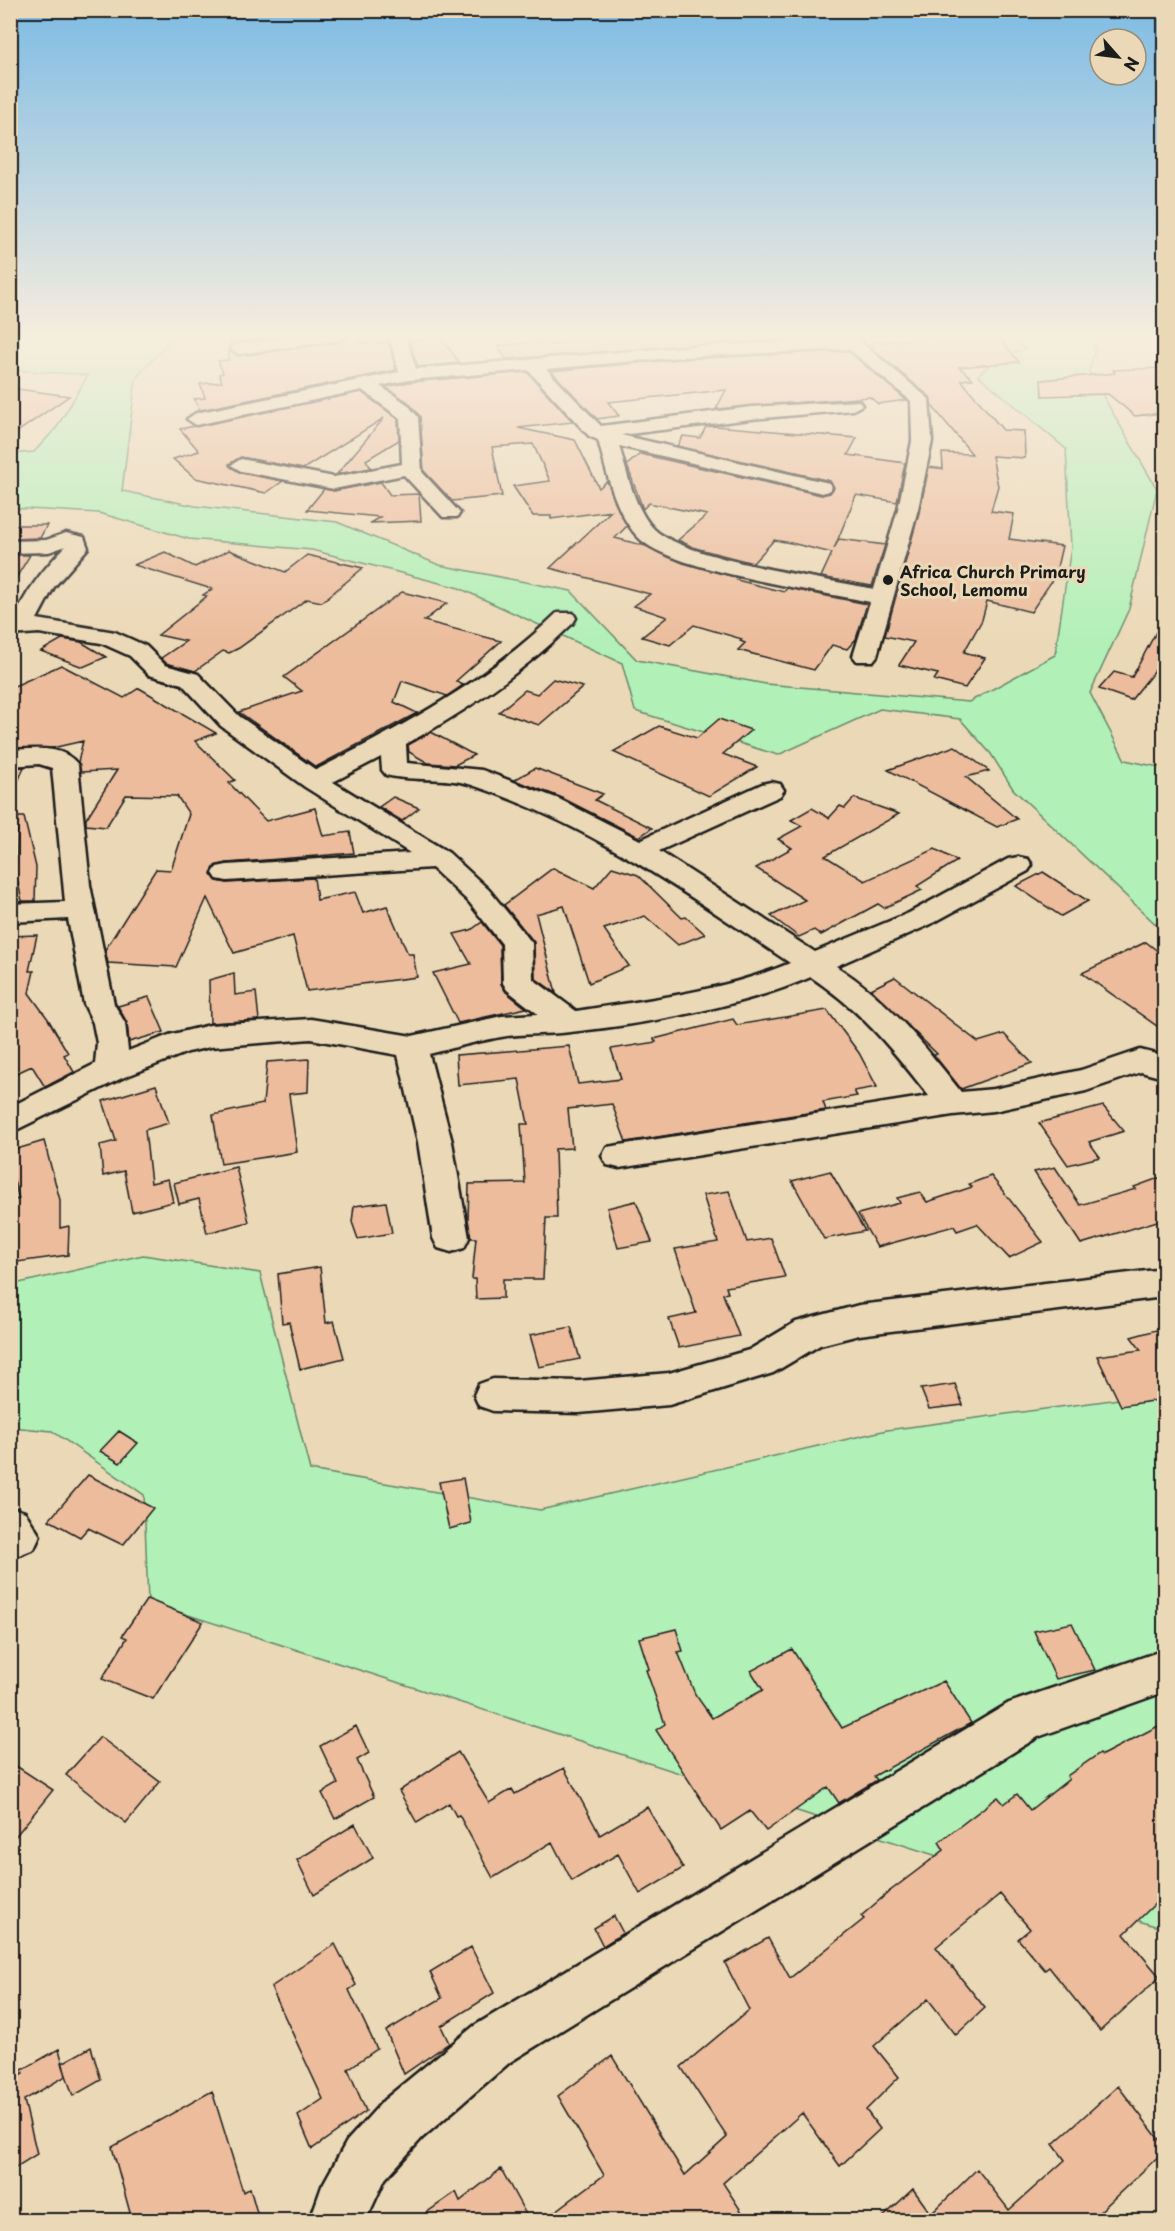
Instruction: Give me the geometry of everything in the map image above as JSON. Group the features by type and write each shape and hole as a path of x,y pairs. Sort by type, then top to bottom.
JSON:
{"street":[{"path":"410,439 412,473 450,513"},
{"path":"603,439 623,491 647,534 682,552 707,561 884,598"},
{"path":"622,439 822,487"},
{"path":"865,656 884,598 908,509 922,439"},
{"path":"241,465 334,483 411,468"},
{"path":"10,547 49,546 66,539 77,541 77,548 57,567 40,589 16,627 77,631 107,637 138,651 157,670 190,679 230,721 314,780 440,859 479,896 517,944 519,983 570,1022"},
{"path":"314,780 476,694 536,648 565,618"},
{"path":"393,740 395,770 473,776 550,805 639,850 855,992 889,1024 953,1104"},
{"path":"10,758 47,757 58,759 65,765 81,910 99,1004 109,1023 112,1057"},
{"path":"639,850 771,790"},
{"path":"227,873 440,859"},
{"path":"10,1121 112,1057 210,1036 311,1029 412,1047 502,1026 570,1022 638,1012 728,993 782,978 919,919 1018,865"},
{"path":"10,913 81,910"},
{"path":"412,1047 435,1142 451,1238"},
{"path":"619,1156 953,1104 994,1100 1086,1080 1140,1061 1164,1067"},
{"path":"493,1395 579,1397 669,1389 760,1362 809,1334 859,1320 1164,1283"},
{"path":"338,2220 342,2206 366,2160 403,2119 492,2044 1025,1719 1164,1671"}],"green space":[{"path":"46,439 128,439 122,491 195,506 337,522 439,565 571,591 637,660 766,684 969,702 1055,655 1071,547 1066,449 1054,439 1128,439 1157,489 1129,609 1090,693 1125,760 1164,768 1164,932 1013,789 991,754 960,719 880,709 778,755 635,711 622,663 459,588 312,550 189,539 99,513 11,508 11,454 34,452"},
{"path":"143,1255 260,1273 310,1470 540,1510 887,1430 1164,1393 1164,1929 148,1602 144,1495 52,1431 11,1427 10,1285"}],"building":[{"path":"189,439 350,439 303,469 241,457 229,464 241,473 283,481 266,493 195,478 173,459 199,451"},
{"path":"366,439 399,439 366,460 371,468 337,474"},
{"path":"422,439 575,440 599,488 607,481 627,526 615,538 646,546 683,563 739,578 737,580 784,592 787,588 867,604 856,639 847,649 832,645 814,670 738,650 745,643 740,641 742,639 694,625 670,645 642,637 667,617 634,606 650,594 550,568 611,511 551,519 551,516 533,516 513,486 550,481 533,444 492,447 502,496 452,501 424,471"},
{"path":"681,439 856,439 848,455 905,463 897,502 856,495 834,549 839,539 885,545 872,586 821,577 832,553 791,543 774,540 753,563 695,548 678,540 707,515 649,503 643,509 627,465 640,454 821,495 830,493 834,488 830,481 677,446"},
{"path":"960,439 1024,439 1025,458 992,456 998,486 991,511 1014,514 1009,539 1062,546 1055,576 1031,612 987,601 982,620 964,652 985,658 965,688 934,680 938,674 899,665 914,642 885,636 920,509 929,467 943,469 942,453 972,454"},
{"path":"381,482 390,495 419,494 421,521 370,523 380,517 307,510 324,489 334,491"},
{"path":"10,525 47,525 40,538 10,539"},
{"path":"229,550 285,572 307,555 363,568 322,602 307,599 239,648 229,653 223,651 195,671 166,663 161,658 186,641 158,635 207,596 203,595 212,589 134,565 165,552 195,567"},
{"path":"10,555 30,555 10,588"},
{"path":"402,592 447,603 424,621 501,641 456,681 463,685 447,696 402,681 394,702 417,713 316,767 239,712 302,691 284,677"},
{"path":"1164,617 1164,659 1131,700 1099,689 1114,672 1132,677"},
{"path":"62,639 81,642 106,657 83,667 41,651"},
{"path":"61,665 124,698 139,688 216,733 195,741 235,780 229,783 266,821 315,808 323,836 350,832 354,853 227,863 215,866 211,874 217,881 227,883 314,878 317,900 355,892 363,913 387,906 408,954 413,954 417,977 307,991 293,936 234,953 207,898 176,967 108,963 105,950 156,869 171,870 189,814 177,796 126,795 106,827 86,825 86,819 117,770 81,772 78,762 83,741 52,748 10,748 10,688"},
{"path":"553,679 583,687 539,725 499,712 525,690 537,694"},
{"path":"719,719 751,730 723,754 757,767 709,796 613,752 659,726 697,738"},
{"path":"431,732 474,755 455,765 428,763 409,752 408,745"},
{"path":"955,746 989,771 966,777 1017,819 997,827 888,770"},
{"path":"24,767 11,799 10,799 10,768"},
{"path":"535,768 603,794 595,800 652,828 639,837 560,797 514,780"},
{"path":"393,797 419,808 402,821 379,807"},
{"path":"854,798 899,814 825,856 865,881 935,849 957,861 917,886 922,890 884,908 878,904 821,935 814,930 799,937 771,916 805,900 756,868 792,848 778,839 802,826 791,820 812,808 829,818 840,806 845,808"},
{"path":"18,817 24,817 36,867 35,901 22,901 16,873"},
{"path":"612,867 638,875 682,918 686,917 705,934 678,945 645,916 604,929 629,966 589,983 564,906 536,914 556,993 535,978 534,942 504,905 553,868 594,888"},
{"path":"1043,872 1088,901 1061,916 1016,886"},
{"path":"482,922 500,945 501,984 506,992 526,1008 458,1023 433,973 471,964 454,934 471,930"},
{"path":"37,935 29,971 34,971 29,993 68,1053 64,1055 74,1072 45,1087 32,1066 10,1076 10,936"},
{"path":"1146,942 1164,956 1164,1031 1082,973"},
{"path":"234,973 235,995 256,992 259,1020 210,1023 209,980"},
{"path":"895,977 978,1042 1004,1034 1032,1063 961,1089 934,1055 937,1054 871,989"},
{"path":"149,997 164,1032 129,1042 127,1023 118,1006"},
{"path":"827,1010 859,1053 877,1087 854,1091 857,1096 823,1102 826,1110 626,1142 612,1104 568,1109 572,1148 555,1149 557,1218 546,1218 543,1279 503,1279 503,1298 476,1299 475,1279 472,1279 476,1238 471,1238 468,1219 469,1184 525,1183 521,1124 528,1124 519,1079 458,1085 456,1055 569,1046 578,1084 621,1079 611,1049 656,1042 654,1039 733,1019 737,1025"},
{"path":"309,1059 308,1092 289,1094 297,1152 221,1164 213,1115 263,1104 267,1062"},
{"path":"156,1085 169,1123 145,1130 151,1183 168,1179 173,1202 132,1212 124,1171 103,1176 100,1145 116,1141 103,1101"},
{"path":"1103,1106 1124,1131 1089,1142 1100,1157 1068,1165 1039,1123"},
{"path":"44,1141 60,1200 60,1228 69,1226 68,1255 10,1263 10,1201 19,1199 10,1166 10,1151"},
{"path":"236,1167 249,1222 207,1233 199,1199 179,1204 174,1183"},
{"path":"1055,1167 1080,1205 1136,1189 1134,1187 1164,1176 1164,1219 1081,1244 1034,1172"},
{"path":"830,1171 865,1231 824,1239 792,1181"},
{"path":"991,1176 1043,1242 1009,1258 977,1224 957,1231 954,1226 877,1247 858,1214 900,1203 897,1198 920,1192 927,1202 972,1187 969,1184"},
{"path":"729,1191 747,1242 771,1238 785,1277 726,1287 728,1293 723,1294 739,1336 679,1348 669,1319 696,1313 675,1249 718,1242 703,1195"},
{"path":"636,1201 652,1242 618,1248 607,1208"},
{"path":"386,1202 392,1233 358,1239 352,1222 354,1206"},
{"path":"320,1267 326,1323 334,1321 344,1358 300,1369 289,1322 282,1323 278,1274"},
{"path":"571,1327 580,1359 539,1367 530,1335"},
{"path":"1156,1330 1164,1342 1164,1399 1121,1406 1097,1356 1141,1350 1131,1337"},
{"path":"955,1384 963,1405 929,1409 921,1389"},
{"path":"119,1431 138,1443 120,1463 100,1451"},
{"path":"88,1475 153,1508 123,1545 88,1528 80,1537 49,1520"},
{"path":"463,1478 471,1523 449,1529 439,1482"},
{"path":"147,1599 203,1622 153,1699 102,1679 127,1638 122,1636"},
{"path":"1072,1623 1095,1670 1056,1679 1034,1631"},
{"path":"676,1629 683,1651 678,1652 695,1694 712,1718 763,1690 751,1671 792,1649 842,1728 944,1681 971,1723 874,1776 877,1780 839,1803 828,1787 766,1831 750,1811 721,1830 656,1730 665,1724 646,1670 649,1669 639,1638"},
{"path":"1164,1723 1164,1895 1124,1934 1160,1977 1100,2031 1049,1967 1045,1970 1018,1939 1030,1929 1000,1894 936,1947 985,2008 956,2035 928,1999 874,2046 899,2077 866,2110 880,2129 840,2166 802,2113 723,2183 747,2220 544,2220 604,2175 558,2096 612,2056 685,2175 727,2137 681,2067 749,2010 725,1963 768,1938 790,1978 864,1919 861,1916 890,1891 944,1850 939,1842 998,1797 1004,1804 1017,1794 1030,1810 1069,1779 1067,1776 1100,1753 1102,1755"},
{"path":"356,1726 369,1753 357,1760 374,1797 335,1819 322,1793 338,1784 320,1746"},
{"path":"100,1737 160,1782 126,1823 66,1775"},
{"path":"458,1752 489,1803 512,1789 515,1794 564,1768 600,1835 647,1807 683,1868 640,1894 618,1854 572,1881 552,1842 493,1878 459,1815 456,1816 449,1803 417,1823 399,1791"},
{"path":"10,1762 53,1790 10,1843"},
{"path":"355,1824 373,1858 314,1895 297,1860"},
{"path":"614,1916 623,1933 603,1946 594,1928"},
{"path":"335,1944 356,1985 349,1990 377,2049 348,2069 366,2111 312,2149 298,2116 323,2099 271,1987"},
{"path":"471,1947 494,1993 441,2026 449,2043 404,2074 386,2031 442,1998 430,1972"},
{"path":"91,2047 101,2080 73,2096 62,2063"},
{"path":"59,2049 66,2076 24,2100 37,2154 10,2171 10,2076 17,2077 23,2073 22,2070"},
{"path":"1118,2086 1164,2146 1164,2151 1091,2220 880,2220 913,2189 931,2214 977,2169 1009,2210 1065,2160 1053,2144"},
{"path":"212,2091 243,2192 250,2188 259,2220 132,2220 112,2147"},
{"path":"501,2169 529,2220 416,2220 456,2192 460,2201"}],"place":[{"name":"Africa Church Primary School, Lemomu","path":"888,580"}]}
